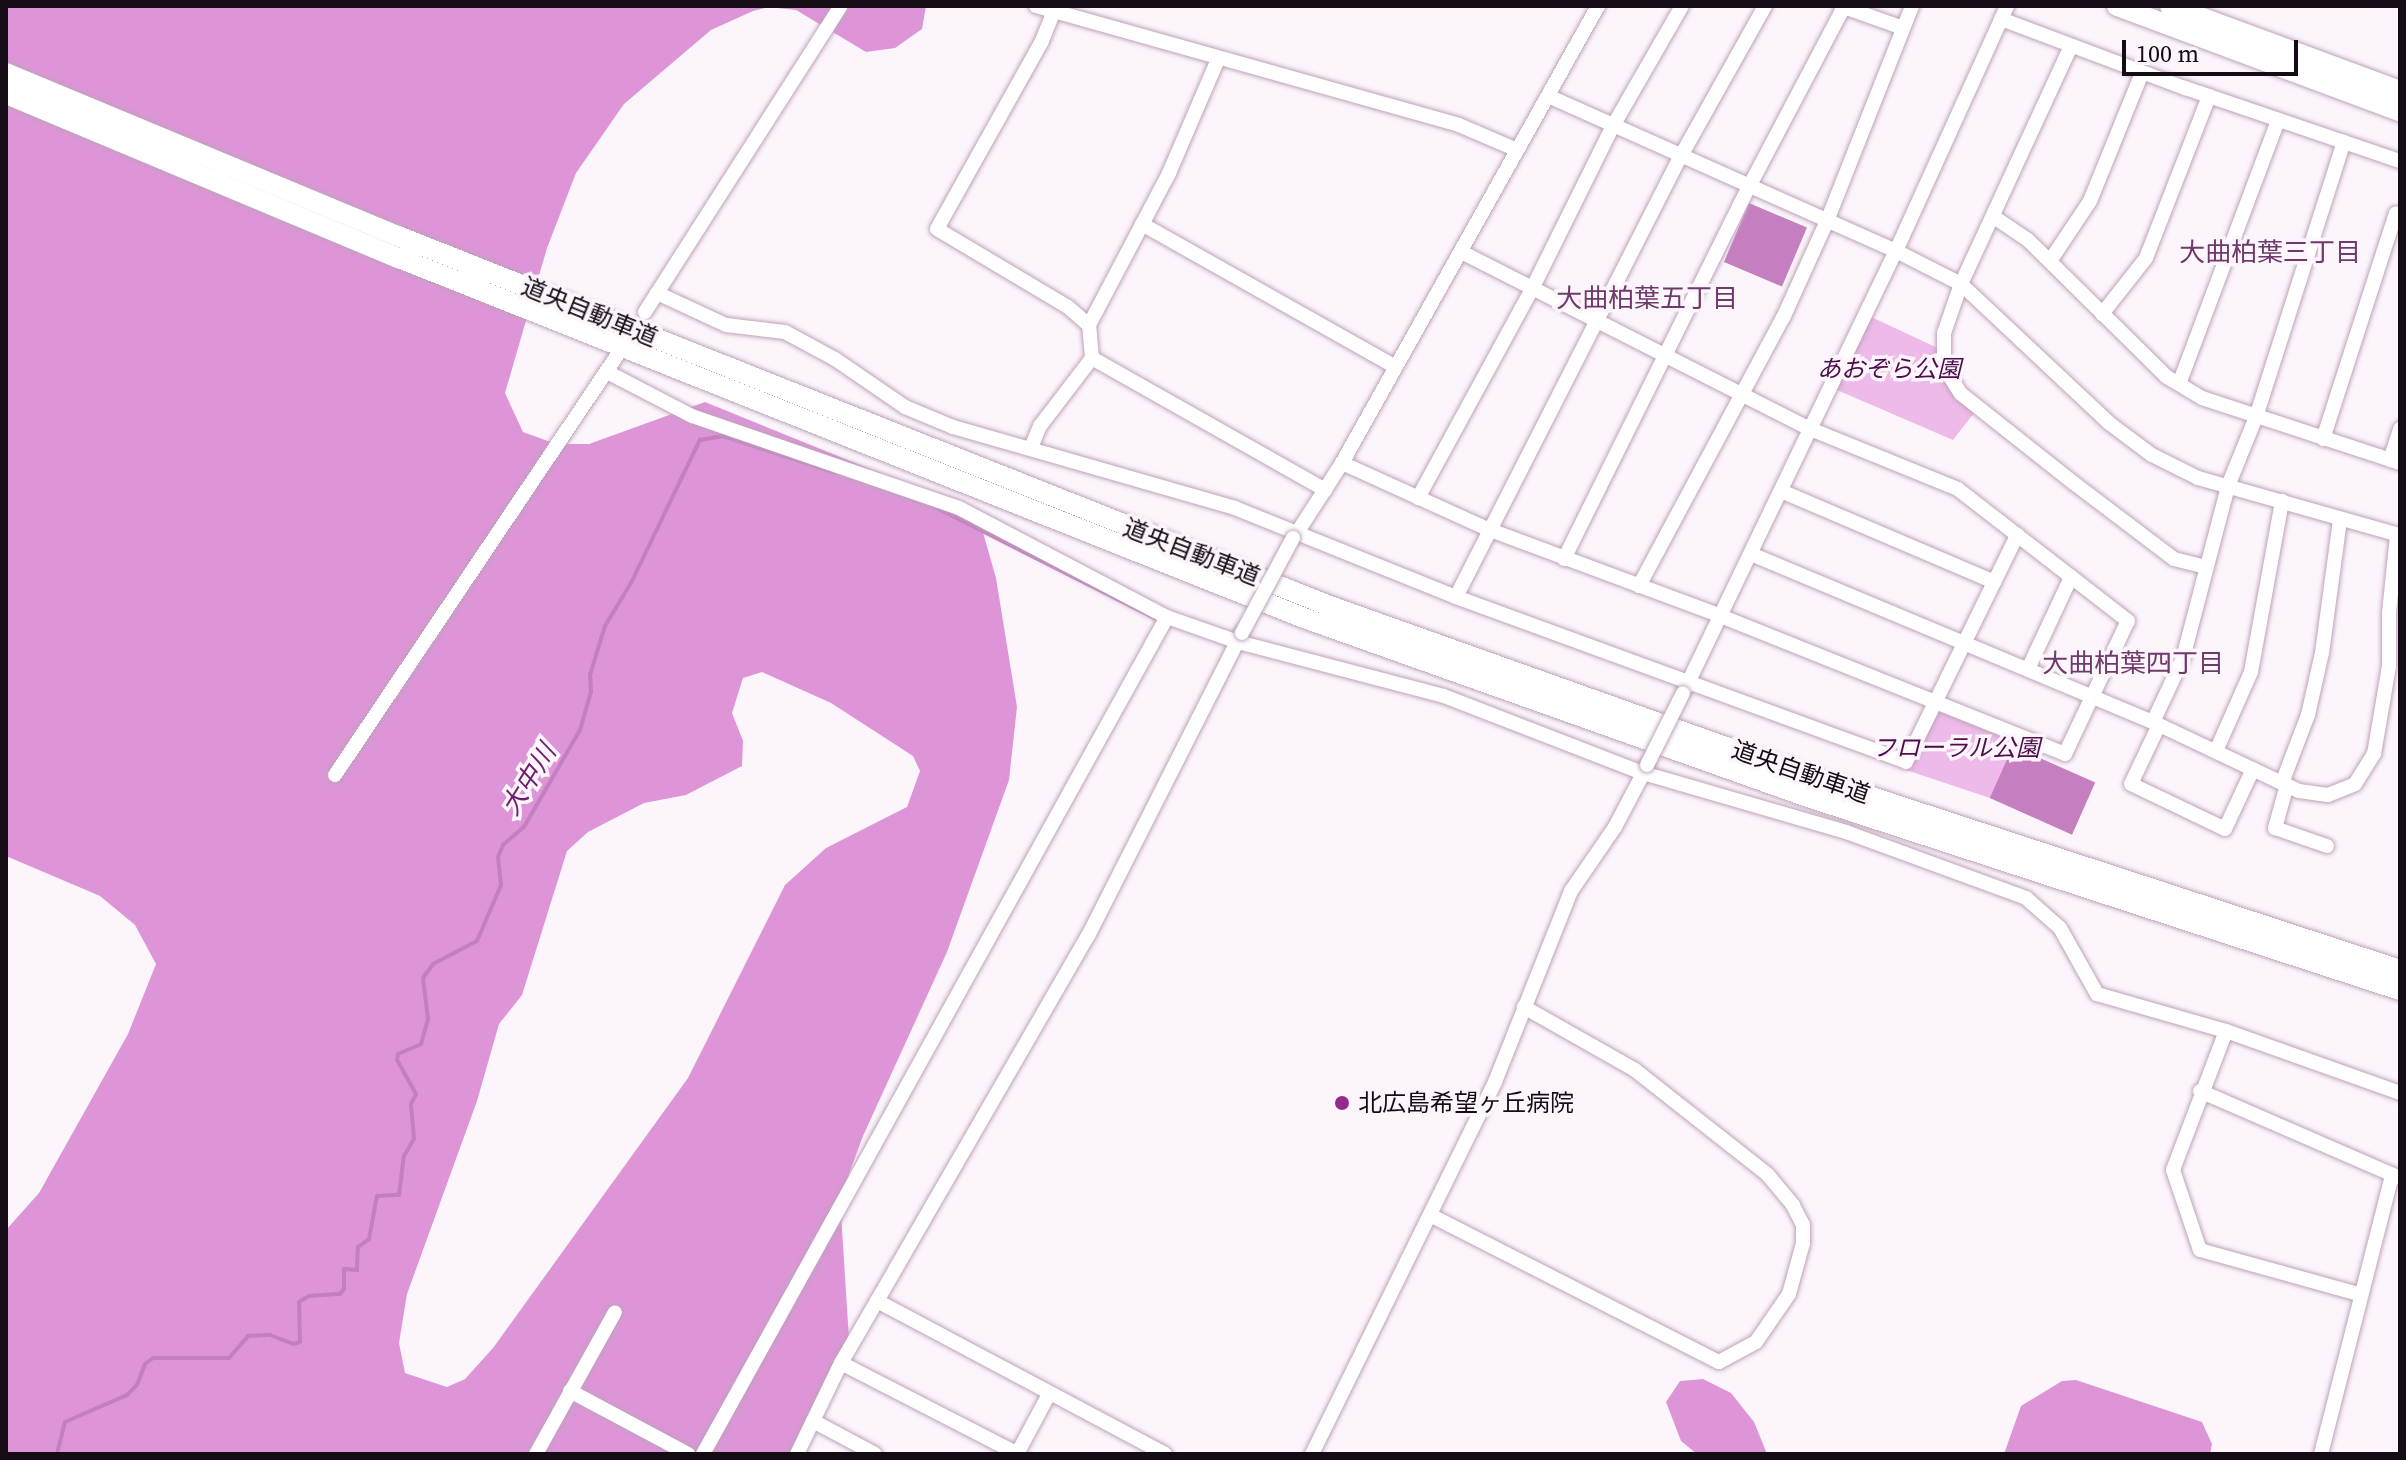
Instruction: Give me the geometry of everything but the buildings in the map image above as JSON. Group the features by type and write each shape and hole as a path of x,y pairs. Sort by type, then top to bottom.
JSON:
{"highway":[{"path":"2117,6 2400,111"},
{"path":"2170,6 2400,91"},
{"name":"道央自動車道","path":"6,73 398,236 1327,605 1795,772 2400,970"},
{"name":"道央自動車道","path":"6,94 399,258 1304,618 1805,796 2400,990"}],"street":[{"path":"645,312 841,6"},
{"path":"1036,6 1459,125 1517,150"},
{"path":"797,1454 841,1363 1088,936 1240,637 1296,535 1342,463 1598,6"},
{"path":"1418,498 1532,289 1613,126 1682,6"},
{"path":"1456,597 1682,154 1765,6"},
{"path":"1639,586 1783,318 1827,221 1912,6"},
{"path":"1564,559 1750,185 1843,7 1903,28"},
{"path":"1054,11 1042,41 937,229 1068,307 1089,325"},
{"path":"1312,1454 1495,1082 1571,891 1615,827 1686,687 1718,615 1751,554 1896,251 2004,13 2071,46 2142,73 2400,161"},
{"path":"2071,46 1961,284 1944,342 1944,367 1960,393 2174,559 2206,567"},
{"path":"1031,448 1040,426 1092,358 1089,325 1169,173 1218,59"},
{"path":"2050,261 2090,201 2142,73"},
{"path":"1548,96 1896,251 1961,284 2109,423 2152,455 2198,478 2399,535 2389,613 2389,666 2374,754 2355,784 2328,795 2285,784 2156,723 1751,554"},
{"path":"2102,314 2146,258 2209,96"},
{"path":"2179,384 2278,120"},
{"path":"2253,769 2225,829 2131,784 2183,658 2228,486 2256,417 2344,142"},
{"path":"2323,439 2399,210"},
{"path":"1994,217 2050,261 2102,314 2179,384 2202,398 2395,462 2400,429"},
{"path":"1142,224 1394,366"},
{"path":"1342,463 1490,530 1718,615 2065,754 2128,621 1958,489 1810,429 1461,252"},
{"path":"657,293 726,325 785,332 835,359 905,407 953,427 1235,508 1296,535 1686,687 1906,762 2017,535"},
{"path":"335,775 618,354"},
{"path":"1092,358 1325,490"},
{"path":"607,372 692,416 920,491 959,508 1167,617 1444,696 1645,769 1846,832 2026,898 2060,928 2097,994 2226,1031 2400,1093"},
{"path":"1781,491 1994,582"},
{"path":"2216,751 2251,672 2282,501"},
{"path":"2327,846 2275,828 2285,784 2308,715 2322,653 2340,519"},
{"path":"2028,669 2071,577"},
{"path":"703,1454 1167,617"},
{"path":"1430,1215 1719,1362 1756,1342 1789,1294 1803,1243 1803,1225 1793,1205 1767,1174 1635,1070 1524,1007"},
{"path":"2226,1031 2200,1091 2173,1170 2200,1250 2359,1294"},
{"path":"2200,1091 2396,1176 2359,1294 2321,1454"},
{"path":"877,1301 1165,1454"},
{"path":"536,1454 615,1312"},
{"path":"841,1363 1018,1454 1049,1394"},
{"path":"570,1391 688,1454"},
{"path":"813,1421 875,1454"}],"green space":[{"name":"あおぞら公園","path":"1865,314 1944,351 1944,367 1978,408 1953,440 1830,387"},
{"name":"フローラル公園","path":"1937,702 2018,734 1993,799 1906,770 1906,762"}],"shaded area":[{"path":"6,6 926,6 922,29 895,48 866,52 796,10 769,7 753,11 711,30 624,104 576,173 547,248 505,393 523,432 556,444 589,444 705,402 934,495 980,522 996,578 1017,707 1009,780 947,952 863,1136 840,1198 849,1339 791,1454 6,1454 6,1230 39,1193 128,1034 156,964 135,925 100,896 6,856","holes":["762,672 831,703 913,756 920,771 907,807 826,848 785,885 688,1078 493,1348 465,1379 447,1387 405,1373 399,1343 407,1294 477,1101 499,1024 522,995 567,851 588,832 644,803 686,795 742,766 743,741 732,713 743,678"]},
{"path":"1749,203 1807,228 1782,287 1724,262"},
{"path":"2013,746 2095,783 2072,835 1990,798"},
{"path":"1703,1379 1731,1393 1754,1422 1767,1454 1697,1454 1681,1441 1666,1402 1680,1381"},
{"path":"2076,1380 2202,1422 2212,1444 2210,1454 2004,1454 2021,1406 2062,1381"}],"waterway":[{"name":"大中川","path":"57,1454 65,1422 127,1395 137,1385 145,1364 153,1358 229,1358 248,1336 270,1335 293,1344 300,1342 299,1302 309,1296 340,1294 344,1289 344,1269 357,1270 358,1247 369,1239 377,1196 399,1195 404,1156 414,1139 411,1104 416,1094 397,1060 398,1054 421,1044 428,1019 423,978 433,964 477,941 501,885 498,857 503,845 524,827 580,730 591,692 590,675 605,626 632,581 700,440 723,436 833,472"},
{"name":"大中川","path":"931,505 1159,620"}],"place":[{"name":"北広島希望ヶ丘病院","path":"1342,1103"}],"district":[{"name":"大曲柏葉三丁目","path":"2270,253"},
{"name":"大曲柏葉五丁目","path":"1647,299"},
{"name":"大曲柏葉四丁目","path":"2133,664"}]}
